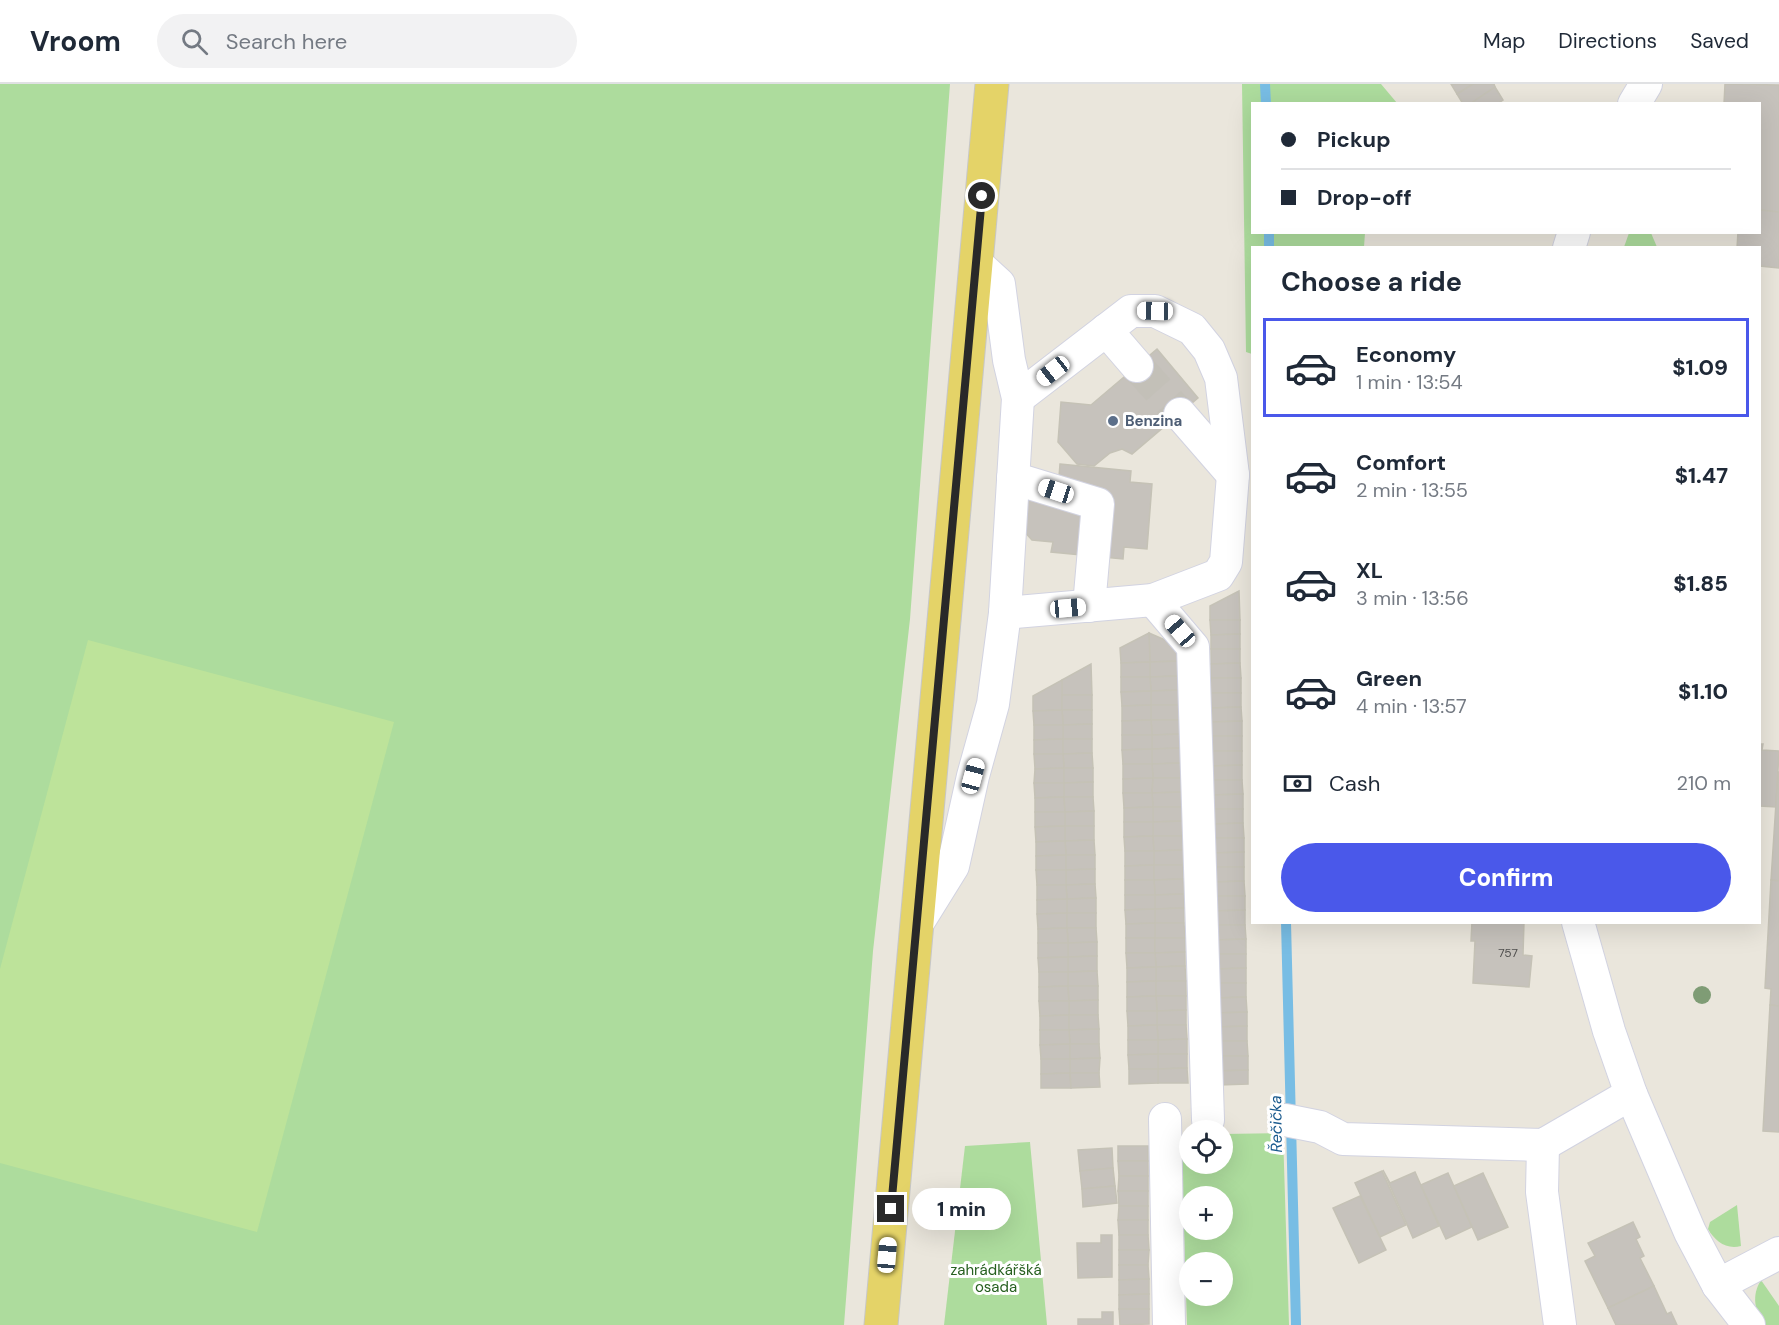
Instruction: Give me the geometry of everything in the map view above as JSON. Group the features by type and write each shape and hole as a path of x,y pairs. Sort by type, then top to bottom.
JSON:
{"main road":[{"path":"881,1325 992,84"}],"street":[{"path":"1635,102 1646,84"},
{"path":"917,924 953,866 973,776 993,704 1005,613 1018,398 1009,360 999,284 976,263"},
{"path":"1005,613 1153,600 1218,575 1226,561 1233,475 1221,378 1209,350 1192,329 1155,311 1131,311 1018,398"},
{"path":"1106,330 1137,366"},
{"path":"1180,414 1233,475"},
{"path":"1013,478 1098,504 1089,606"},
{"path":"1153,600 1193,647 1208,1120"},
{"path":"1579,924 1609,1031 1631,1094 1690,1232 1718,1285 1749,1325"},
{"path":"1285,1120 1320,1127 1343,1139 1543,1145 1631,1094"},
{"path":"1166,1119 1169,1325"},
{"path":"1543,1145 1542,1192 1560,1325"},
{"path":"1718,1285 1779,1253"}],"green space":[{"path":"0,84 950,84 910,619 873,951 844,1325 0,1325"},
{"path":"1242,84 1381,84 1396,102 1251,102 1251,234 1365,234 1364,246 1251,246 1251,354 1246,352"},
{"path":"1629,234 1651,234 1657,246 1624,246"},
{"path":"88,640 394,722 257,1232 0,1163 0,969"},
{"path":"1283,1133 1289,1325 1187,1325 1186,1306 1233,1306 1233,1252 1185,1252 1184,1240 1233,1240 1233,1186 1183,1186 1182,1174 1233,1174 1233,1134"},
{"name":"zahrádkářšká osada","path":"1030,1142 1047,1325 944,1325 965,1146"},
{"path":"1737,1205 1741,1246 1730,1247 1718,1241 1708,1229 1710,1222"},
{"path":"1761,1280 1779,1306 1779,1325 1764,1325 1758,1314 1755,1298"}],"building":[{"path":"1451,84 1473,84 1457,94"},
{"path":"1473,84 1494,84 1495,87 1473,102 1462,102 1457,94"},
{"path":"1725,84 1779,85 1779,212 1761,210 1761,102 1724,102"},
{"path":"1495,87 1503,100 1500,102 1473,102"},
{"path":"1761,210 1779,212 1779,268 1761,266 1761,246 1737,246 1738,234 1761,234"},
{"path":"1157,349 1198,398 1132,454 1122,449 1110,453 1094,466 1077,464 1058,442 1061,402 1091,405"},
{"path":"1060,464 1131,471 1130,482 1152,484 1147,549 1124,547 1123,559 1051,552 1053,542 1032,540 1002,507 1059,477"},
{"path":"1239,591 1240,620 1210,620 1210,606"},
{"path":"1210,620 1240,620 1240,634 1211,635"},
{"path":"1149,633 1179,646 1180,661 1150,662"},
{"path":"1149,633 1150,662 1121,663 1120,648"},
{"path":"1240,634 1240,649 1211,649 1211,635"},
{"path":"1211,649 1240,649 1240,663 1211,664"},
{"path":"1180,661 1179,676 1150,677 1150,662"},
{"path":"1150,662 1150,677 1121,677 1121,663"},
{"path":"1240,663 1241,678 1211,678 1211,664"},
{"path":"1091,664 1092,695 1062,695 1062,680"},
{"path":"1179,676 1180,690 1151,691 1150,677"},
{"path":"1121,677 1150,677 1151,691 1121,692"},
{"path":"1211,678 1241,678 1241,693 1211,693"},
{"path":"1062,680 1062,710 1033,711 1033,696"},
{"path":"1180,690 1180,705 1151,705 1151,691"},
{"path":"1151,691 1151,705 1122,706 1121,692"},
{"path":"1211,693 1241,693 1241,707 1212,708"},
{"path":"1062,695 1092,695 1092,710 1062,710"},
{"path":"1151,705 1180,705 1180,720 1151,720"},
{"path":"1151,705 1151,720 1122,721 1122,706"},
{"path":"1241,707 1242,721 1212,722 1212,708"},
{"path":"1062,710 1092,710 1092,724 1063,725"},
{"path":"1062,710 1063,725 1034,725 1033,711"},
{"path":"1151,720 1180,720 1181,734 1152,735"},
{"path":"1151,720 1152,735 1122,735 1122,721"},
{"path":"1242,721 1242,736 1212,736 1212,722"},
{"path":"1092,724 1092,739 1063,739 1063,725"},
{"path":"1034,725 1063,725 1063,739 1034,740"},
{"path":"1181,734 1181,748 1152,749 1152,735"},
{"path":"1122,735 1152,735 1152,749 1122,750"},
{"path":"1212,736 1242,736 1242,751 1213,751"},
{"path":"1063,739 1063,754 1034,754 1034,740"},
{"path":"1063,739 1092,739 1092,753 1063,754"},
{"path":"1761,744 1763,744 1762,750 1779,751 1776,807 1761,806"},
{"path":"1181,748 1181,763 1152,764 1152,749"},
{"path":"1152,749 1152,764 1123,764 1122,750"},
{"path":"1213,751 1242,751 1242,765 1212,766"},
{"path":"1092,753 1093,768 1064,768 1063,754"},
{"path":"1034,754 1063,754 1064,768 1035,769"},
{"path":"1181,763 1182,778 1153,778 1152,764"},
{"path":"1123,764 1152,764 1153,778 1123,779"},
{"path":"1242,765 1242,780 1213,780 1212,766"},
{"path":"1064,768 1064,783 1034,783 1035,769"},
{"path":"1064,768 1093,768 1093,782 1064,783"},
{"path":"1779,772 1779,881 1771,880"},
{"path":"1153,778 1152,793 1123,793 1123,779"},
{"path":"1153,778 1182,778 1182,792 1152,793"},
{"path":"1213,780 1242,780 1243,794 1213,795"},
{"path":"1093,782 1093,797 1064,797 1064,783"},
{"path":"1034,783 1064,783 1064,797 1035,798"},
{"path":"1182,792 1182,807 1153,807 1152,793"},
{"path":"1123,793 1152,793 1153,807 1124,808"},
{"path":"1243,794 1243,809 1213,809 1213,795"},
{"path":"1064,797 1065,812 1035,812 1035,798"},
{"path":"1064,797 1093,797 1094,811 1065,812"},
{"path":"1153,807 1182,807 1183,821 1153,822"},
{"path":"1153,807 1153,822 1124,822 1124,808"},
{"path":"1213,809 1243,809 1243,823 1214,824"},
{"path":"1094,811 1094,826 1065,826 1065,812"},
{"path":"1035,812 1065,812 1065,826 1035,827"},
{"path":"1183,821 1182,836 1153,836 1153,822"},
{"path":"1124,822 1153,822 1153,836 1124,837"},
{"path":"1243,823 1244,838 1214,838 1214,824"},
{"path":"1065,826 1094,826 1094,840 1065,841"},
{"path":"1065,826 1065,841 1036,842 1035,827"},
{"path":"1153,836 1154,851 1125,851 1124,837"},
{"path":"1153,836 1182,836 1183,850 1154,851"},
{"path":"1214,838 1244,838 1244,852 1214,853"},
{"path":"1094,840 1095,855 1066,855 1065,841"},
{"path":"1065,841 1066,855 1036,856 1036,842"},
{"path":"1183,850 1183,865 1154,865 1154,851"},
{"path":"1125,851 1154,851 1154,865 1125,866"},
{"path":"1244,852 1244,867 1215,867 1214,853"},
{"path":"1066,855 1066,870 1036,870 1036,856"},
{"path":"1066,855 1095,855 1095,869 1066,870"},
{"path":"1154,865 1154,880 1125,880 1125,866"},
{"path":"1154,865 1183,865 1183,879 1154,880"},
{"path":"1215,867 1244,867 1244,881 1215,882"},
{"path":"1095,869 1095,884 1066,885 1066,870"},
{"path":"1036,870 1066,870 1066,885 1037,885"},
{"path":"1183,879 1184,894 1155,895 1154,880"},
{"path":"1125,880 1154,880 1155,895 1125,895"},
{"path":"1771,880 1779,881 1779,1006 1770,1005 1771,989 1765,988"},
{"path":"1244,881 1245,896 1215,896 1215,882"},
{"path":"1095,884 1096,898 1067,899 1066,885"},
{"path":"1037,885 1066,885 1067,899 1037,900"},
{"path":"1184,894 1184,908 1155,909 1155,895"},
{"path":"1125,895 1155,895 1155,909 1125,910"},
{"path":"1215,896 1245,896 1245,910 1215,911"},
{"path":"1096,898 1096,913 1067,913 1067,899"},
{"path":"1067,899 1067,913 1037,914 1037,900"},
{"path":"1184,908 1184,923 1155,923 1155,909"},
{"path":"1155,909 1155,923 1126,924 1125,910"},
{"path":"1245,910 1245,925 1216,925 1215,911"},
{"path":"1067,913 1067,928 1038,929 1037,914"},
{"path":"1067,913 1096,913 1096,928 1067,928"},
{"path":"1155,923 1184,923 1185,938 1155,938"},
{"path":"1155,923 1155,938 1126,938 1126,924"},
{"path":"1472,924 1524,924 1523,955 1532,956 1529,987 1473,983 1475,941 1471,941"},
{"path":"1216,925 1245,925 1246,939 1216,940"},
{"path":"1067,928 1096,928 1097,942 1068,943"},
{"path":"1067,928 1068,943 1038,943 1038,929"},
{"path":"1126,938 1155,938 1155,953 1126,953"},
{"path":"1155,938 1185,938 1185,952 1155,953"},
{"path":"1246,939 1246,954 1216,954 1216,940"},
{"path":"1097,942 1097,956 1068,957 1068,943"},
{"path":"1038,943 1068,943 1068,957 1038,958"},
{"path":"1185,952 1185,966 1156,967 1155,953"},
{"path":"1126,953 1155,953 1156,967 1127,968"},
{"path":"1216,954 1246,954 1246,968 1217,969"},
{"path":"1097,956 1097,971 1068,972 1068,957"},
{"path":"1068,957 1068,972 1039,972 1038,958"},
{"path":"1185,966 1186,981 1156,981 1156,967"},
{"path":"1156,967 1156,981 1127,982 1127,968"},
{"path":"1246,968 1246,983 1217,983 1217,969"},
{"path":"1097,971 1098,986 1068,986 1068,972"},
{"path":"1039,972 1068,972 1068,986 1039,987"},
{"path":"1156,981 1156,996 1127,997 1127,982"},
{"path":"1156,981 1186,981 1186,996 1156,996"},
{"path":"1217,983 1246,983 1246,997 1217,998"},
{"path":"1068,986 1069,1001 1039,1001 1039,987"},
{"path":"1068,986 1098,986 1098,1000 1069,1001"},
{"path":"1156,996 1186,996 1186,1010 1157,1011"},
{"path":"1156,996 1157,1011 1127,1011 1127,997"},
{"path":"1246,997 1247,1012 1217,1013 1217,998"},
{"path":"1098,1000 1098,1015 1069,1015 1069,1001"},
{"path":"1039,1001 1069,1001 1069,1015 1040,1016"},
{"path":"1770,1005 1779,1006 1779,1132 1763,1131"},
{"path":"1186,1010 1186,1025 1157,1025 1157,1011"},
{"path":"1127,1011 1157,1011 1157,1025 1128,1026"},
{"path":"1247,1012 1247,1026 1217,1027 1217,1013"},
{"path":"1069,1015 1069,1030 1040,1030 1040,1016"},
{"path":"1069,1015 1098,1015 1099,1029 1069,1030"},
{"path":"1157,1025 1186,1025 1187,1039 1158,1040"},
{"path":"1157,1025 1158,1040 1128,1040 1128,1026"},
{"path":"1247,1026 1247,1041 1218,1041 1217,1027"},
{"path":"1099,1029 1099,1044 1070,1044 1069,1030"},
{"path":"1040,1030 1069,1030 1070,1044 1040,1045"},
{"path":"1187,1039 1187,1054 1158,1054 1158,1040"},
{"path":"1128,1040 1158,1040 1158,1054 1128,1055"},
{"path":"1218,1041 1247,1041 1248,1056 1218,1056"},
{"path":"1070,1044 1070,1059 1041,1059 1040,1045"},
{"path":"1070,1044 1099,1044 1100,1058 1070,1059"},
{"path":"1158,1054 1187,1054 1187,1068 1158,1069"},
{"path":"1158,1054 1158,1069 1129,1069 1128,1055"},
{"path":"1218,1056 1248,1056 1248,1070 1218,1071"},
{"path":"1100,1058 1099,1073 1070,1073 1070,1059"},
{"path":"1041,1059 1070,1059 1070,1073 1041,1074"},
{"path":"1187,1068 1188,1083 1158,1083 1158,1069"},
{"path":"1129,1069 1158,1069 1158,1083 1129,1084"},
{"path":"1248,1070 1248,1084 1219,1085 1218,1071"},
{"path":"1070,1073 1071,1088 1041,1088 1041,1074"},
{"path":"1070,1073 1099,1073 1100,1087 1071,1088"},
{"path":"1118,1146 1148,1146 1148,1161 1118,1161"},
{"path":"1112,1148 1113,1168 1080,1171 1078,1150"},
{"path":"1118,1161 1148,1161 1148,1176 1119,1176"},
{"path":"1113,1168 1115,1186 1082,1189 1080,1171"},
{"path":"1383,1170 1390,1183 1415,1172 1439,1226 1413,1238"},
{"path":"1382,1171 1406,1225 1380,1237 1355,1183"},
{"path":"1448,1173 1472,1227 1446,1239 1421,1185"},
{"path":"1483,1173 1508,1227 1478,1240 1454,1186"},
{"path":"1119,1176 1148,1176 1148,1191 1118,1191"},
{"path":"1115,1186 1117,1203 1083,1207 1082,1189"},
{"path":"1118,1191 1148,1191 1148,1206 1119,1206"},
{"path":"1360,1196 1386,1250 1359,1263 1333,1208"},
{"path":"1119,1206 1148,1206 1148,1220 1118,1220"},
{"path":"1118,1220 1148,1220 1148,1235 1119,1235"},
{"path":"1633,1222 1640,1237 1636,1239 1644,1256 1640,1258 1654,1286 1608,1308 1585,1261 1595,1256 1588,1243"},
{"path":"1101,1235 1112,1235 1112,1277 1078,1278 1077,1243 1101,1243"},
{"path":"1119,1235 1148,1235 1149,1250 1119,1250"},
{"path":"1119,1250 1149,1250 1148,1265 1119,1265"},
{"path":"1119,1265 1148,1265 1149,1279 1119,1280"},
{"path":"1149,1279 1149,1294 1119,1295 1119,1280"},
{"path":"1654,1286 1667,1314 1671,1312 1677,1325 1616,1325 1608,1308"},
{"path":"1149,1294 1149,1309 1119,1309 1119,1295"},
{"path":"1119,1309 1149,1309 1149,1324 1120,1325"},
{"path":"1102,1312 1113,1312 1113,1325 1078,1325 1078,1319 1102,1319"}],"waterway":[{"name":"Řečička","path":"1265,84 1266,102"},
{"name":"Řečička","path":"1269,234 1269,246"},
{"name":"Řečička","path":"1286,924 1296,1325"}],"tunnel":[{"path":"1137,366 1180,414"}],"place":[{"name":"Benzina","path":"1113,421"}],"route":[{"path":"891,1209 982,196"}]}
